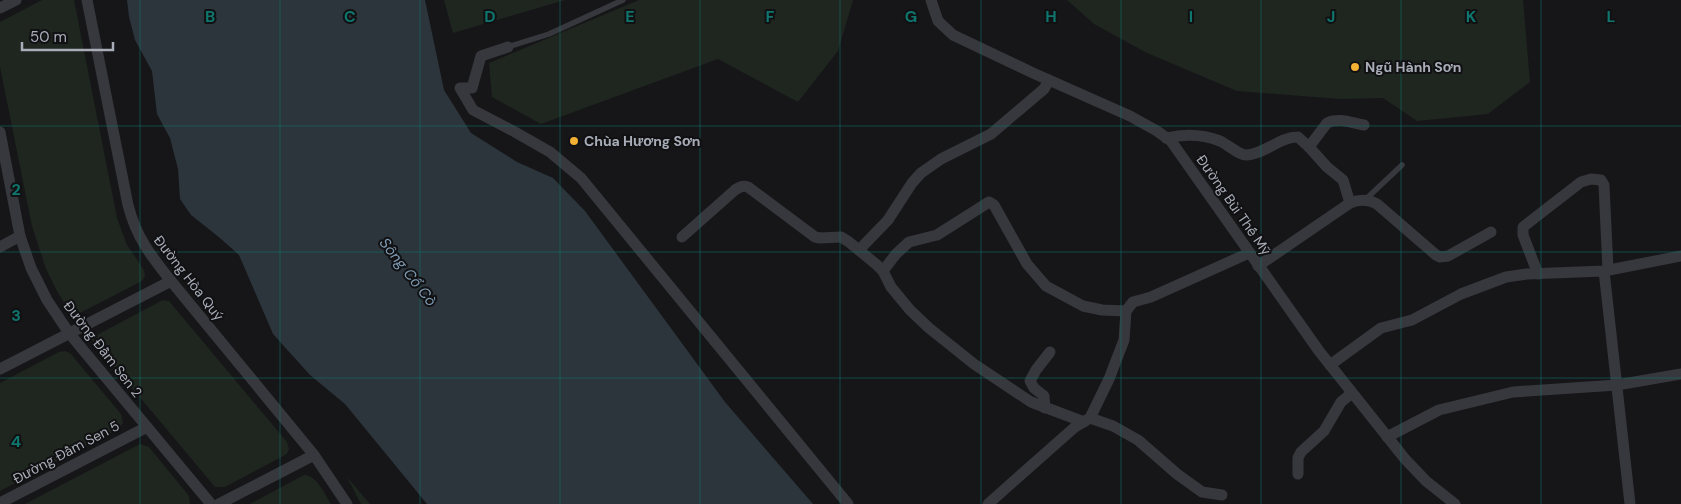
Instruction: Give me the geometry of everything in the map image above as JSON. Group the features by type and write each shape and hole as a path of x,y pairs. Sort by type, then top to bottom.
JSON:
{"street":[{"path":"0,8 16,0"},
{"name":"Đường Hòa Quý","path":"87,0 131,218 141,242 170,282 314,455 347,504"},
{"name":"Đường Bùi Thế Mỹ","path":"931,0 938,21 953,35 1130,116 1171,141 1330,365 1387,437 1426,480 1454,504"},
{"path":"508,47 481,56 472,88 460,88 473,110 550,152 581,178 848,504"},
{"path":"859,250 888,220 912,183 922,173 946,156 991,134 1044,89 1049,80"},
{"path":"1309,147 1327,122 1331,120 1364,125"},
{"name":"Đường Đầm Sen 2","path":"0,132 20,236 38,283 56,316 211,504"},
{"path":"1166,138 1179,135 1208,137 1220,141 1242,155 1254,154 1293,137 1302,139 1327,167 1343,180 1350,203"},
{"path":"1538,274 1523,235 1523,227 1581,182 1591,179 1601,180 1604,185 1606,270 1630,504"},
{"path":"682,237 739,187 748,186 815,237 841,237 859,250 883,271 891,287 929,328 1008,388 1030,402 1045,408 1113,426 1138,440 1176,474 1202,492 1222,495"},
{"path":"1258,266 1356,200 1366,200 1377,204 1440,257 1448,256 1491,232"},
{"path":"883,271 896,254 909,242 937,235 989,202 994,205 1027,264 1046,286 1083,306 1102,310 1118,312 1126,310 1133,302 1249,253"},
{"path":"0,247 20,236"},
{"path":"1330,365 1381,328 1412,320 1461,294 1506,277 1606,270 1681,256"},
{"path":"0,369 170,282"},
{"path":"988,504 1075,427 1087,420 1109,379 1124,340 1126,310"},
{"path":"1045,408 1044,396 1034,388 1030,381 1050,352"},
{"path":"1387,437 1439,410 1513,392 1617,385 1681,374"},
{"path":"1298,474 1298,458 1301,452 1324,431 1341,402 1352,393"},
{"name":"Đường Đầm Sen 5","path":"0,504 147,426"},
{"path":"220,504 314,455"}],"lane":[{"path":"508,47 548,34 624,0"},
{"path":"1366,200 1402,165"}],"shaded area":[{"path":"42,0 74,0 117,218 127,245 144,270 145,276 142,281 78,314 70,312 57,291 46,269 32,226 0,67 0,22"},
{"path":"444,0 565,0 453,33"},
{"path":"639,0 853,0 838,51 798,102 718,59 541,124 492,97 489,63"},
{"name":"Ngũ Hành Sơn","path":"1067,0 1523,0 1530,82 1488,114 1417,121 1383,98 1340,99 1237,91 1147,53 1094,24"},
{"path":"163,300 169,301 287,442 289,449 287,454 225,487 215,487 92,340 93,337"},
{"path":"65,351 70,353 121,414 123,423 118,429 0,491 0,383 59,352"},
{"path":"140,444 149,447 189,496 190,504 25,504"},
{"path":"304,475 313,478 317,482 331,504 250,504"},
{"path":"347,477 370,504 361,504"}],"water":[{"name":"Sông Cổ Cò","path":"127,0 425,0 444,90 471,133 517,162 553,178 585,211 725,402 813,504 427,504 345,404 310,375 273,334 239,255 191,215 180,199 178,169 170,138 157,114 152,71 135,40"}],"place":[{"name":"Ngũ Hành Sơn","path":"1355,67"},
{"name":"Chùa Hương Sơn","path":"574,141"}]}
